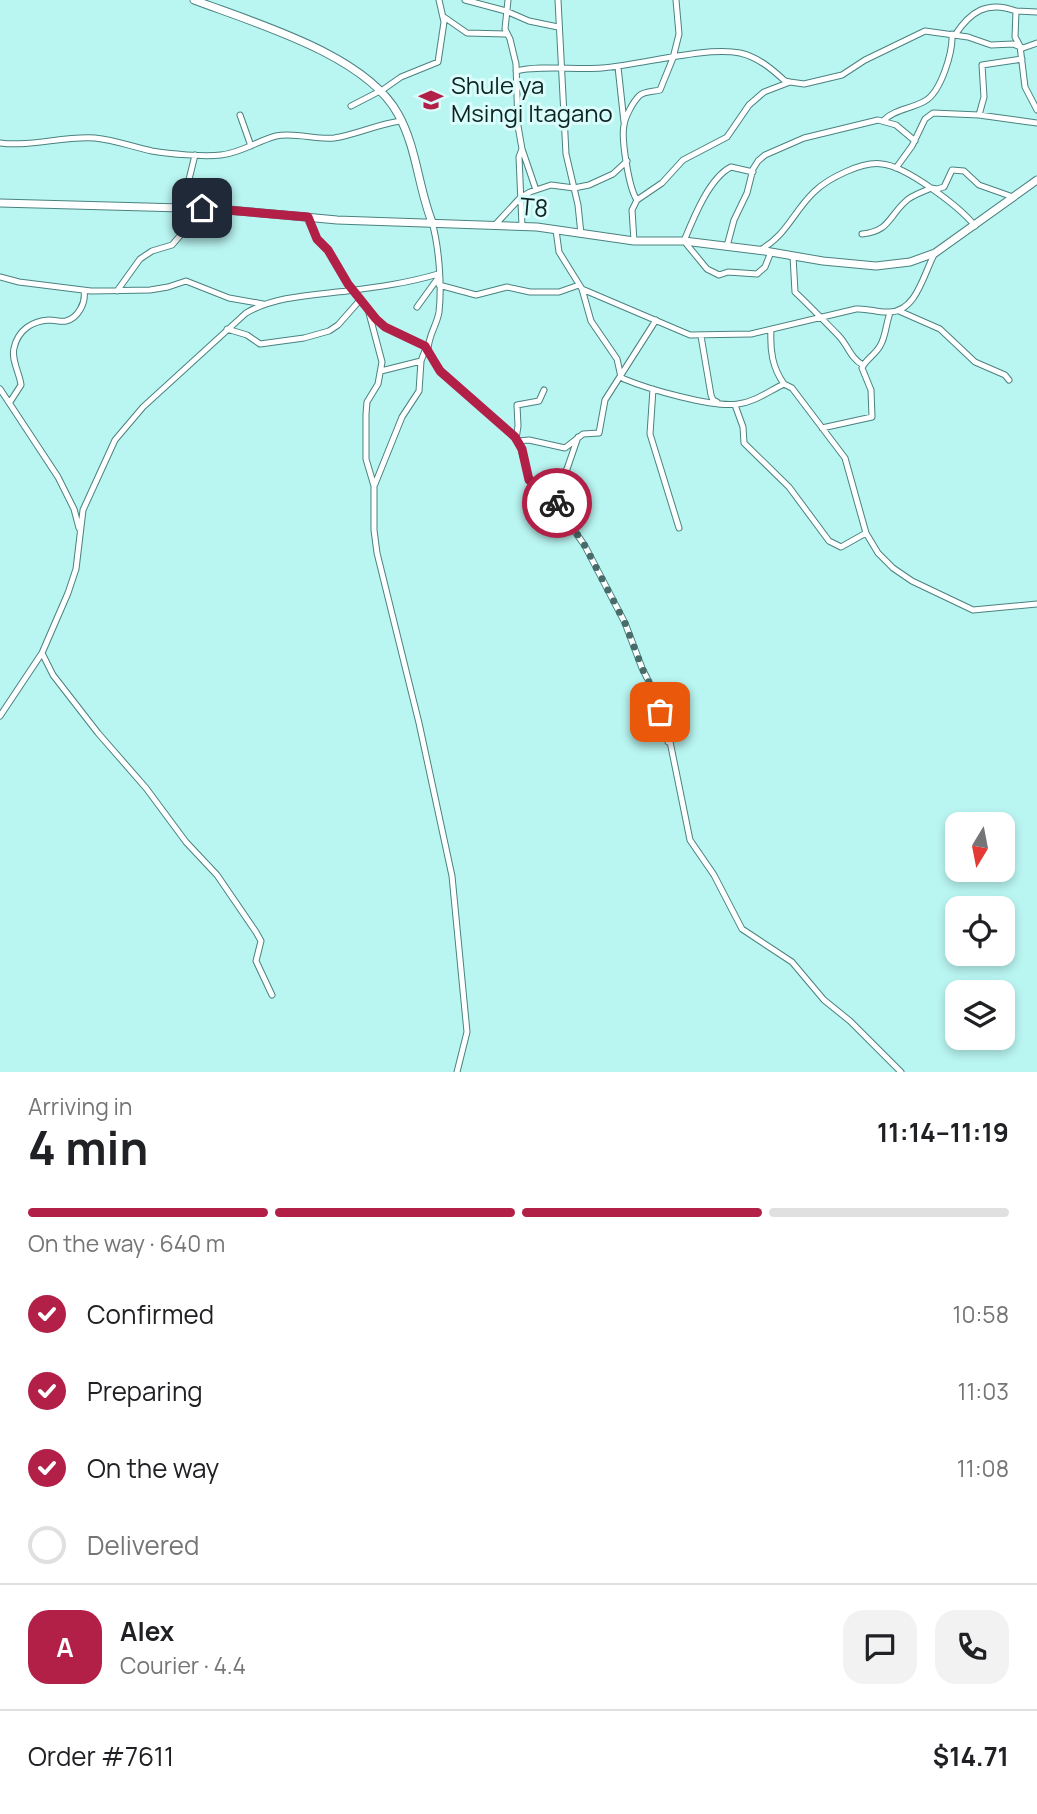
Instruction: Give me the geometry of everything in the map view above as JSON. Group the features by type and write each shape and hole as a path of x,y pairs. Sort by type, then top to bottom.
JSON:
{"street":[{"path":"194,0 330,55 356,71 381,91 401,121 412,149 436,239 439,311 423,360 419,391 402,417 374,486"},
{"path":"351,106 401,77 437,63 444,17 439,0"},
{"path":"465,0 506,11 528,21 558,27"},
{"path":"508,0 504,26 510,40 516,71 518,126 522,149 536,190"},
{"path":"558,0 567,129 566,154 581,233"},
{"path":"624,122 640,94 661,89 680,29 676,0"},
{"path":"727,246 735,216 760,158 783,146 847,126 884,120 897,111 928,99 933,94 950,56 953,35 973,12 998,6 1016,11 1037,12"},
{"path":"1016,11 1015,37 1020,46 1026,87 1037,110"},
{"path":"444,17 467,33 506,34"},
{"path":"516,71 536,68 561,70 618,67 714,52 737,52 758,60 785,81 804,84 842,75 919,33 930,31 991,45 1027,47 1037,43"},
{"path":"979,115 984,97 982,65 1022,59"},
{"path":"618,67 627,161 632,190 637,200"},
{"path":"634,241 632,210 637,200 662,183 683,160 727,137 759,94 790,82"},
{"path":"928,99 933,113"},
{"path":"896,168 915,141 925,119 933,113 979,115 1037,123"},
{"path":"240,115 250,146"},
{"path":"884,120 896,125 915,141"},
{"path":"0,143 22,145 65,137 87,138 119,142 154,151 224,155 286,135 333,138 380,124 401,121"},
{"path":"522,149 519,157 522,226"},
{"path":"182,208 195,155"},
{"path":"495,225 520,198 536,190 551,185 582,188 619,170 627,161"},
{"path":"759,250 783,232 805,202 827,182 870,163 896,168 931,188 975,226"},
{"path":"753,172 735,167 724,172 697,210 684,241 707,269 719,275 731,272 755,275 765,267 771,252"},
{"path":"862,234 877,232 883,228 905,202 931,188 937,190 944,187 950,172 957,169 964,171 979,185 1013,197"},
{"name":"T8","path":"0,204 218,209 337,220 522,226 634,241 684,241 823,261 876,265 910,262 935,253 1037,180"},
{"path":"117,290 140,259 152,251 172,244 185,230 203,226 218,209"},
{"path":"308,217 317,239 330,252 360,300 382,325 427,349 442,372 517,440 565,448 586,433 599,433 604,403 612,387 656,320"},
{"path":"556,230 559,252 580,287 591,321 617,359 621,377"},
{"path":"0,716 42,653 74,577 85,505 115,440 143,407 227,330 246,313 264,304 439,279 476,295 507,288 530,292 559,292 580,287 681,333 701,336 742,335 863,309 890,313 898,310 913,299 935,253"},
{"path":"793,256 795,292 821,316 852,357 863,365"},
{"path":"0,277 84,291 160,289 186,281 229,298 264,304"},
{"path":"417,307 439,279"},
{"path":"10,402 21,386 13,350 22,331 39,321 67,321 72,318 83,306 84,291"},
{"path":"227,330 247,335 258,344 304,338 333,329 360,300"},
{"path":"368,310 381,352 382,371 366,410 366,459 374,486 374,530 454,888 467,1032 457,1072"},
{"path":"898,310 940,329 975,362 1005,375 1009,380"},
{"path":"822,428 872,416 871,390 864,377 863,365 882,342 890,313"},
{"path":"771,330 773,362 784,384 796,392 810,415 845,458 866,533 878,553 912,581 968,608 987,610 1037,604"},
{"path":"701,336 711,395 717,402"},
{"path":"382,371 423,360 435,361"},
{"path":"621,377 678,396 734,405 753,400 784,384"},
{"path":"0,389 63,486 74,509 80,533"},
{"path":"653,389 650,434 679,528"},
{"path":"544,390 539,401 517,405 517,440 529,480 551,488 560,511 585,546 620,613 667,726 690,840 714,875 742,929 792,962 824,1000 850,1021 901,1072"},
{"path":"734,405 743,427 744,443 789,487 829,541 841,547 866,533"},
{"path":"551,488 567,469 578,437"},
{"path":"42,653 53,675 98,733 146,788 186,842 217,875 257,932 261,941 256,961 272,995"}],"way so far":[{"path":"557,503 585,546 625,623 659,703 660,712"}],"place":[{"name":"Shule ya Msingi Itagano","path":"431,100"}],"route":[{"path":"202,208 308,217 317,239 328,250 343,277 376,319 385,327 421,343 442,372 512,433 522,449 527,478 531,482 551,488 557,503"}]}
